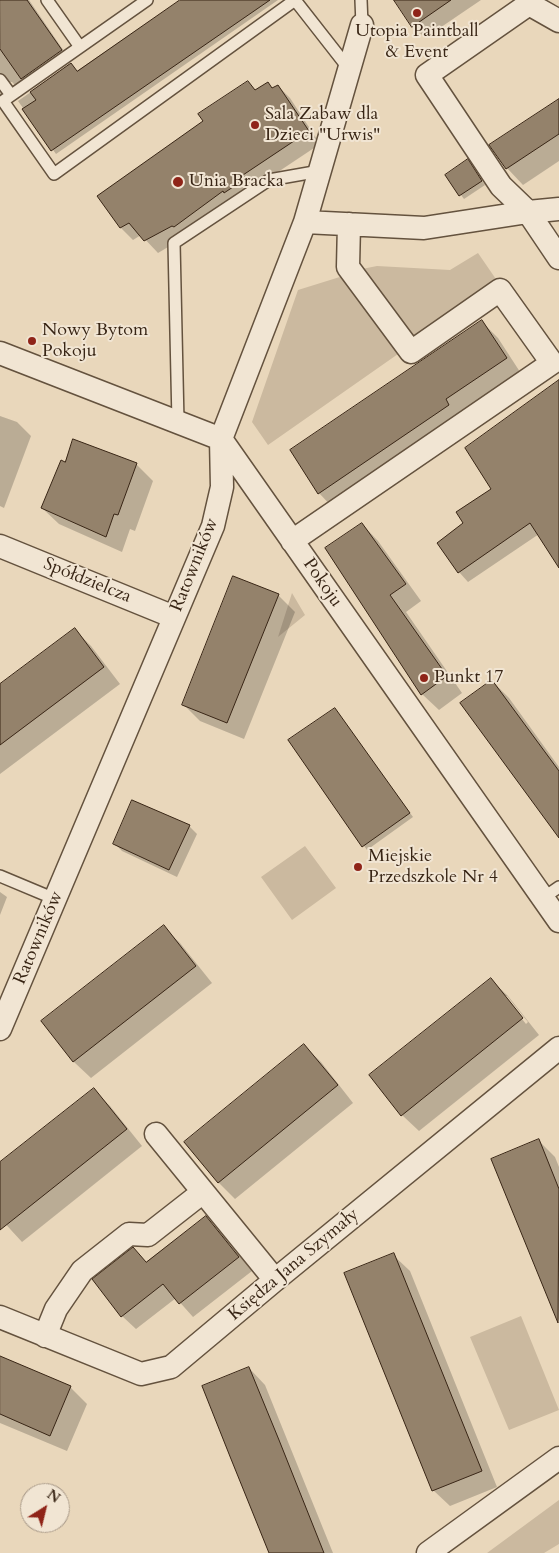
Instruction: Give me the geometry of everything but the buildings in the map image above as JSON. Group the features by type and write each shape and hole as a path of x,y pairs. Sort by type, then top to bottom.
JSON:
{"street":[{"path":"559,21 529,4 427,76 501,186 528,212 559,258"},
{"name":"Ratowników","path":"0,1029 213,526 222,487 221,439 305,222 362,25"},
{"path":"305,222 424,228 559,208"},
{"path":"292,541 552,362 500,290 411,352 348,267 349,224"},
{"path":"0,353 221,439"},
{"name":"Pokoju","path":"221,439 292,541 551,892 559,921"},
{"name":"Spółdzielcza","path":"0,546 174,617"},
{"name":"Księdza Jana Szymały","path":"0,1317 141,1374 171,1367 559,1048"},
{"path":"156,1134 275,1280"},
{"path":"45,1336 56,1309 82,1271 129,1234 148,1236 203,1192"},
{"path":"428,1553 559,1458"}],"lane":[{"path":"47,0 80,47"},
{"path":"148,0 3,101 54,174 295,0 349,69"},
{"name":"Ratowników","path":"360,0 362,25"},
{"path":"0,80 11,95"},
{"path":"178,422 174,243 269,180 320,170"},
{"path":"0,876 55,900"}],"shaded area":[{"path":"478,253 500,285 412,345 357,270 377,266 450,270"},
{"path":"343,276 398,354 268,445 252,422 298,290"},
{"path":"292,593 305,615 278,637"},
{"path":"305,846 336,888 292,920 261,877"},
{"path":"521,1316 559,1410 509,1430 470,1337"},
{"path":"559,1500 559,1544 544,1553 487,1553"}],"place":[{"name":"Utopia Paintball & Event","path":"417,13"},
{"name":"Sala Zabaw dla Dzieci \"Urwis\"","path":"255,125"},
{"name":"Unia Bracka","path":"178,182"},
{"name":"Nowy Bytom Pokoju","path":"32,341"},
{"name":"Punkt 17","path":"424,678"},
{"name":"Miejskie Przedszkole Nr 4","path":"358,867"}]}
